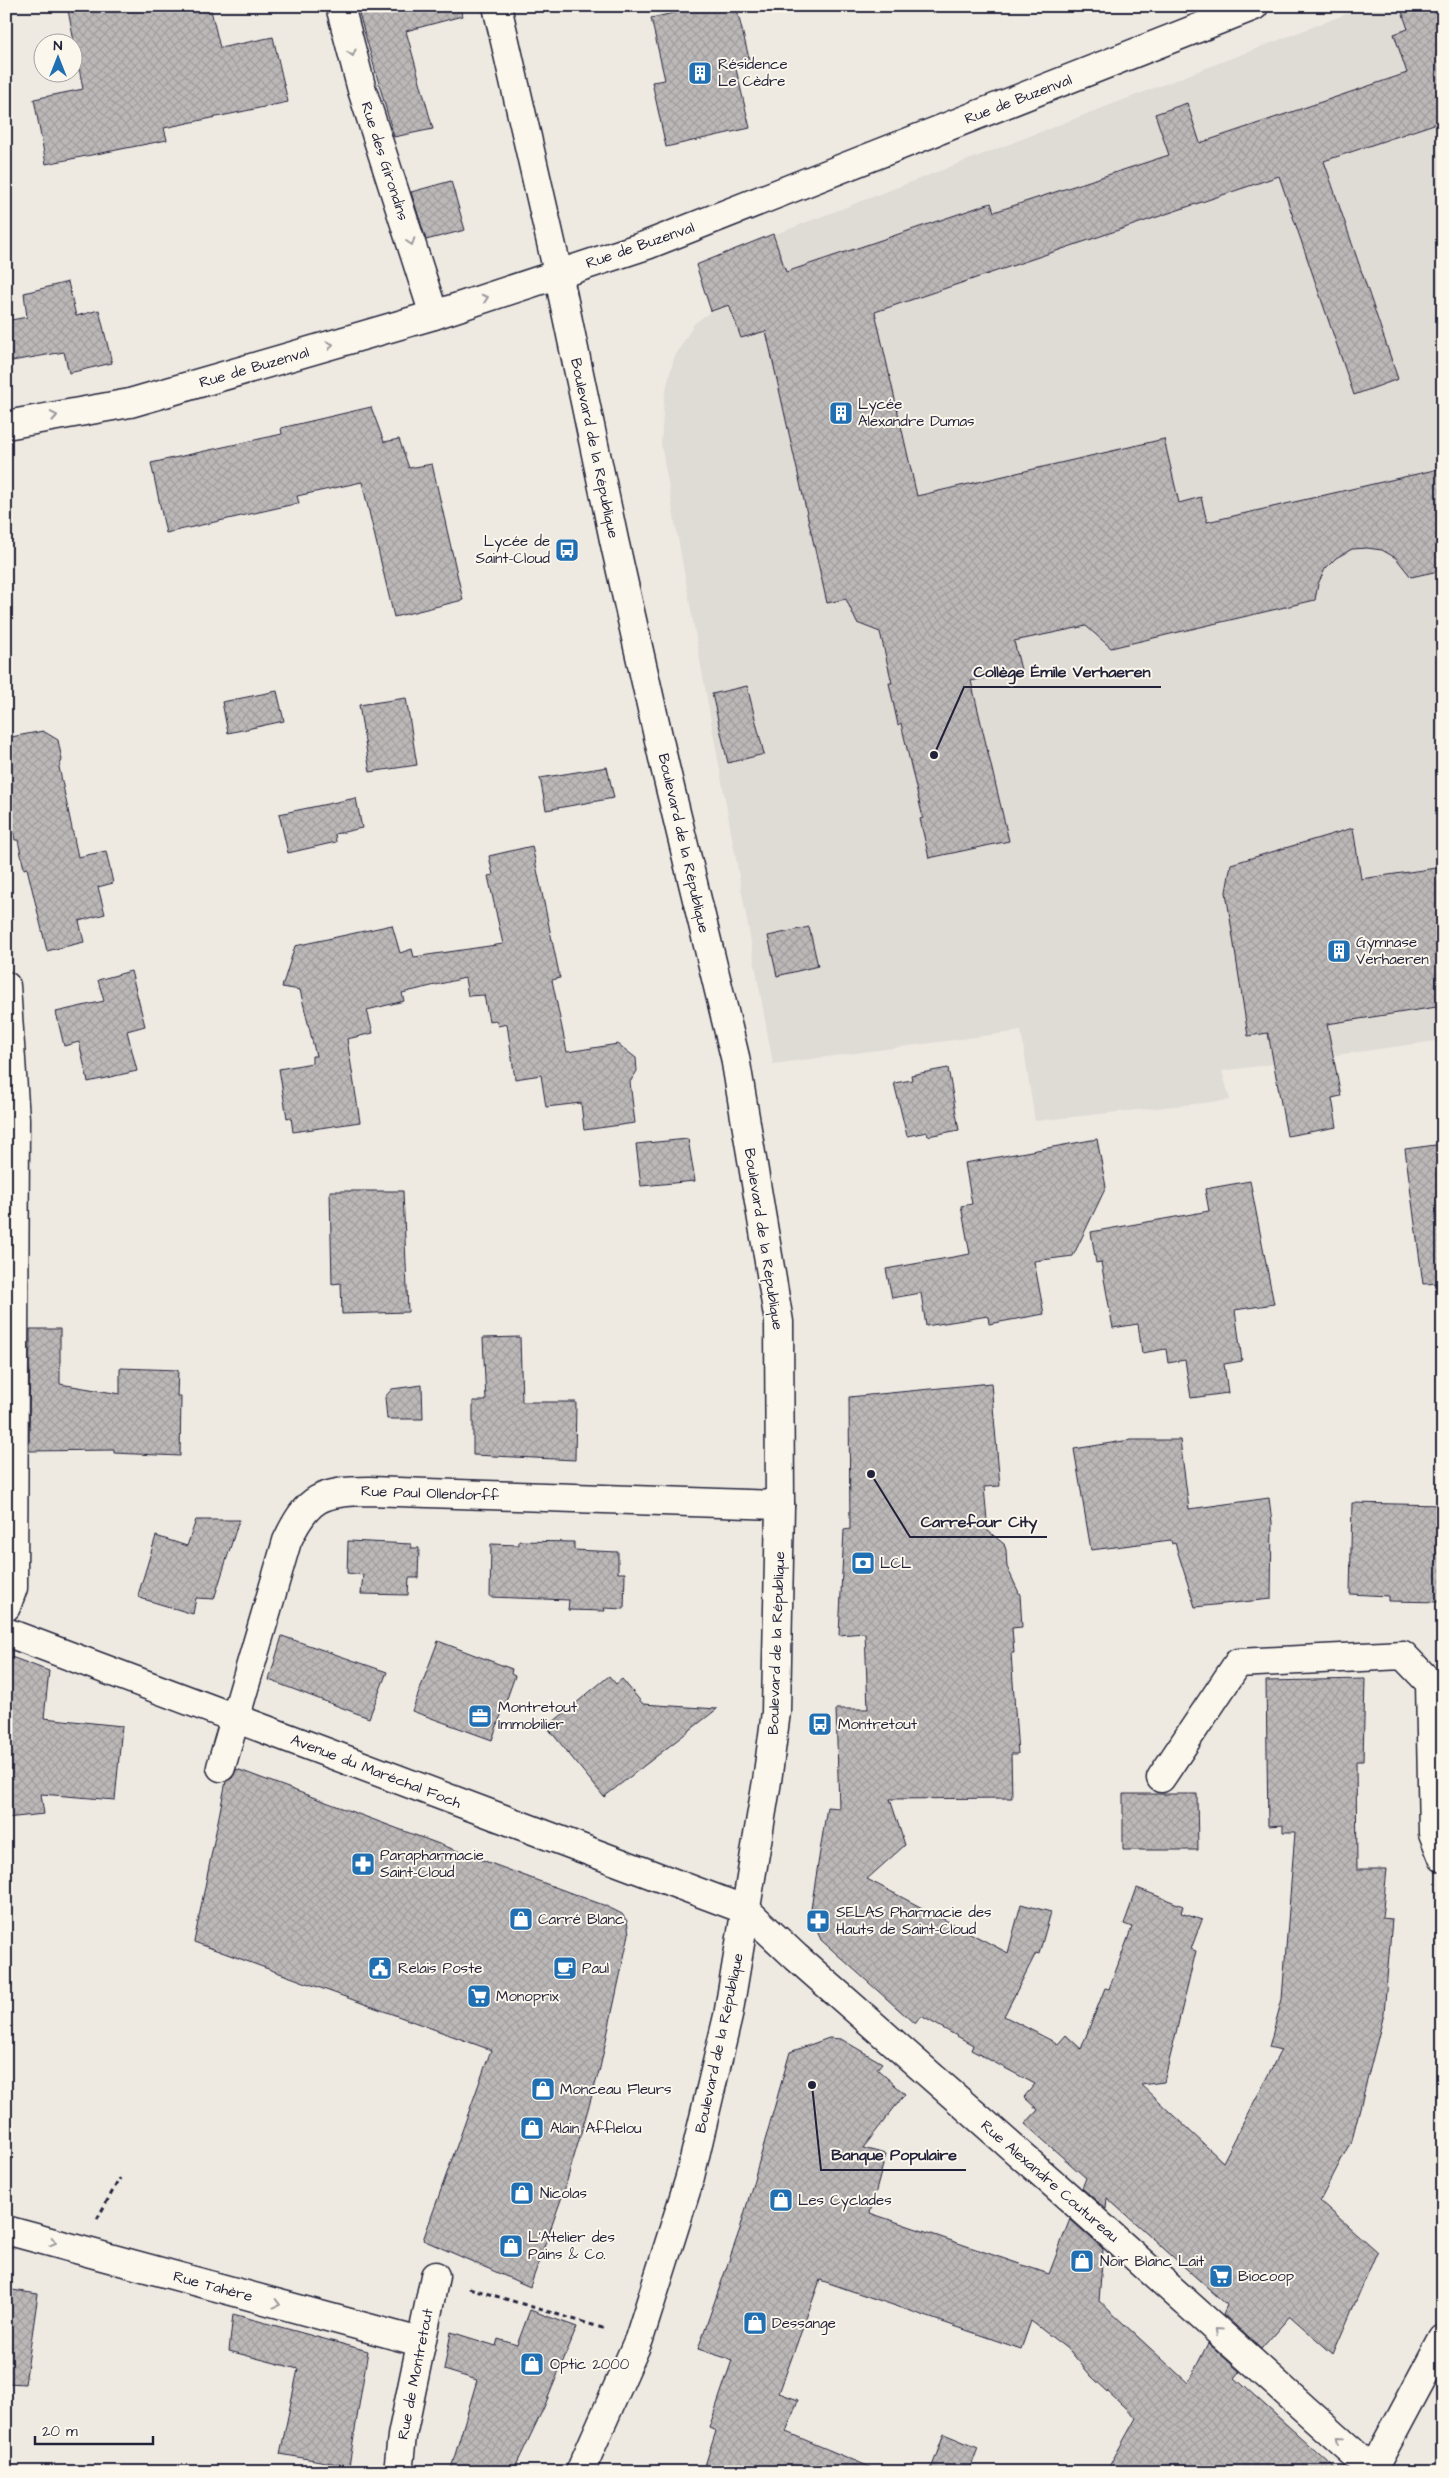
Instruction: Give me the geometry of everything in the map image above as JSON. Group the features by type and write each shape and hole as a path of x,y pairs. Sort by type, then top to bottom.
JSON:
{"street":[{"name":"Rue des Girondins","path":"340,6 362,90 434,315"},
{"name":"Boulevard de la République","path":"497,6 558,273 627,597 735,1057 779,1322 780,1505 776,1712 768,1781 728,2016 689,2181 639,2339 580,2472"},
{"name":"Rue de Buzenval","path":"6,425 130,403 434,315 647,245 1254,6"},
{"path":"6,986 15,1118 13,1588 6,1607"},
{"name":"Rue Paul Ollendorff","path":"221,1767 287,1540 300,1514 318,1499 341,1491 369,1491 780,1505"},
{"name":"Avenue du Maréchal Foch","path":"6,1632 746,1910"},
{"path":"1161,1778 1238,1663 1403,1655 1430,1683 1433,1834 1443,1858"},
{"name":"Rue Alexandre Coutureau","path":"746,1910 796,1957 1374,2470"},
{"name":"Rue Tahère","path":"6,2230 420,2342"},
{"name":"Rue de Montretout","path":"398,2472 402,2436 435,2276"},
{"path":"1374,2470 1443,2338"}],"path":[{"path":"86,2252 102,2206 120,2178"},
{"path":"466,2287 639,2339"}],"shaded area":[{"path":"1367,6 1443,6 1443,1040 1222,1071 1230,1100 1035,1121 1021,1031 773,1064 661,444 664,398 674,358 694,324 711,311 696,265"}],"building":[{"path":"87,6 210,6 220,48 273,37 288,102 164,128 167,140 46,164 34,99 83,89 82,32 72,32 68,10"},
{"path":"357,6 460,6 462,16 406,31 433,129 394,137"},
{"name":"Résidence Le Cèdre","path":"677,6 736,6 750,62 735,65 750,128 666,147 652,82 665,80 651,18 678,12"},
{"name":"Lycée Alexandre Dumas","path":"1400,6 1443,6 1443,121 1324,161 1398,379 1354,395 1279,176 875,312 917,496 1164,439 1179,503 1201,497 1207,522 1443,468 1443,570 1411,577 1396,558 1382,550 1352,549 1336,558 1325,569 1318,584 1315,600 1111,648 1086,626 1014,641 1021,670 971,681 1009,841 929,858 920,819 923,818 901,723 898,725 889,683 892,683 880,632 857,623 846,599 827,603 766,331 741,338 729,305 711,311 696,265 773,234 786,272 991,203 994,212 1169,155 1155,114 1187,103 1200,143 1407,73 1394,34 1408,29"},
{"path":"451,181 465,230 426,240 411,192"},
{"path":"68,282 76,316 99,310 112,363 69,373 64,352 6,362 6,321 27,317 24,293"},
{"path":"371,407 384,442 399,439 409,468 432,464 463,600 394,617 362,482 297,496 299,503 166,533 151,463 282,434 281,428"},
{"path":"747,686 764,754 728,763 712,694"},
{"path":"277,691 284,721 228,733 222,702"},
{"path":"406,698 417,765 370,772 359,705"},
{"path":"43,731 58,740 62,760 59,767 78,857 106,851 113,883 98,887 105,914 79,921 84,942 47,951 27,868 24,869 18,840 15,840 6,801 6,738"},
{"path":"607,767 614,798 546,810 540,778"},
{"path":"356,798 362,828 335,834 336,842 288,853 279,814"},
{"name":"Gymnase Verhaeren","path":"1353,828 1361,879 1443,867 1443,1006 1327,1024 1341,1096 1332,1098 1337,1127 1287,1136 1268,1033 1248,1036 1226,892 1231,864"},
{"path":"532,846 560,978 552,980 567,1052 618,1044 636,1058 637,1071 630,1082 635,1123 584,1130 581,1103 546,1107 541,1075 515,1079 507,1024 498,1026 496,1020 489,1021 484,995 468,996 465,978 402,993 404,1001 367,1010 373,1033 347,1039 360,1122 293,1132 291,1117 287,1118 279,1069 312,1063 312,1056 316,1056 300,990 282,987 295,946 392,925 400,953 412,949 414,957 503,944 488,876 493,875 489,856"},
{"path":"809,927 818,966 777,976 768,936"},
{"path":"131,971 145,1026 127,1031 137,1071 88,1082 79,1042 64,1046 56,1012 104,1001 98,980"},
{"path":"948,1068 959,1130 928,1136 927,1132 907,1136 894,1083 912,1080 911,1075"},
{"path":"688,1139 695,1181 641,1186 636,1144"},
{"path":"1097,1139 1106,1187 1073,1256 1034,1261 1044,1314 989,1324 988,1316 926,1326 921,1293 892,1298 886,1269 970,1254 961,1206 972,1204 965,1163"},
{"path":"1443,1144 1443,1283 1423,1284 1405,1149"},
{"path":"1250,1181 1274,1304 1235,1310 1242,1361 1224,1364 1228,1393 1191,1398 1185,1360 1168,1363 1166,1349 1142,1353 1138,1324 1113,1328 1101,1262 1096,1263 1091,1232 1209,1211 1205,1189"},
{"path":"330,1191 403,1191 408,1312 342,1314 341,1283 332,1284"},
{"path":"30,1329 60,1329 60,1384 120,1394 120,1368 178,1370 177,1396 181,1396 180,1456 114,1453 114,1450 29,1451"},
{"path":"520,1337 522,1402 576,1402 575,1460 473,1455 473,1401 486,1401 483,1338"},
{"path":"991,1383 1000,1486 984,1487 988,1531 1004,1544 1007,1567 1020,1595 1022,1627 1012,1628 1014,1653 1011,1653 1018,1754 1011,1754 1012,1798 890,1799 905,1845 867,1879 1008,1953 1021,1904 1051,1912 1039,1954 1036,1953 1004,2016 1058,2044 1066,2035 1081,2049 1105,1988 1109,1989 1132,1927 1124,1924 1137,1888 1183,1906 1181,1913 1202,1920 1191,1949 1196,1951 1164,2082 1141,2085 1223,2162 1281,2050 1269,2047 1282,1999 1295,1832 1283,1832 1283,1825 1268,1826 1266,1681 1365,1679 1363,1761 1356,1761 1357,1869 1387,1869 1382,1918 1392,1919 1384,2014 1352,2139 1320,2201 1377,2252 1333,2354 1290,2316 1261,2349 1223,2314 1227,2305 1107,2198 1106,2209 1082,2188 1086,2178 1025,2124 1038,2110 1024,2097 1035,2084 971,2050 973,2045 921,2016 915,2024 821,1940 810,1915 827,1807 839,1808 836,1709 868,1709 865,1633 839,1635 844,1530 850,1529 849,1397"},
{"path":"422,1385 423,1419 387,1419 385,1397 392,1389"},
{"path":"1130,1440 1180,1440 1189,1509 1269,1498 1272,1522 1271,1599 1195,1607 1175,1543 1172,1544 1171,1540 1091,1550 1074,1449"},
{"path":"1352,1503 1443,1505 1443,1602 1388,1601 1388,1596 1350,1594"},
{"path":"196,1520 239,1520 214,1599 196,1598 193,1614 140,1598 138,1595 156,1536 187,1546"},
{"path":"348,1541 411,1544 411,1548 419,1548 418,1578 409,1578 408,1595 361,1594 363,1575 347,1573"},
{"path":"519,1541 574,1542 574,1550 618,1552 618,1573 625,1573 624,1609 604,1608 605,1611 568,1610 569,1600 490,1597 491,1544 519,1545"},
{"path":"282,1636 387,1672 369,1718 269,1680"},
{"path":"438,1641 512,1669 511,1674 515,1676 492,1740 412,1711"},
{"path":"6,1655 49,1671 44,1718 122,1726 115,1800 41,1794 44,1814 6,1818"},
{"path":"609,1676 616,1684 622,1679 643,1704 717,1709 604,1797 547,1727"},
{"name":"Monoprix","path":"237,1769 606,1906 622,1914 627,1921 629,1934 600,2068 564,2191 530,2287 423,2240 491,2050 194,1942 226,1781 232,1778"},
{"path":"1123,1794 1197,1794 1198,1850 1123,1850"},
{"path":"829,2038 841,2039 882,2063 877,2069 905,2094 863,2148 886,2154 870,2213 1049,2274 1070,2219 1103,2249 1099,2301 1188,2383 1208,2343 1240,2372 1235,2378 1339,2472 1106,2472 1136,2418 1091,2376 1070,2351 1031,2321 1021,2349 820,2280 779,2393 798,2400 786,2432 882,2472 703,2472 716,2431 709,2428 732,2360 698,2349 740,2229 790,2052"},
{"path":"6,2289 38,2294 25,2384 6,2383"},
{"path":"530,2310 577,2327 545,2405 513,2472 450,2472 477,2380 444,2370 451,2332 496,2346 498,2339 517,2345"},
{"path":"233,2314 368,2351 349,2466 280,2454 298,2369 229,2351"},
{"path":"944,2434 978,2448 969,2472 930,2472"}],"place":[{"name":"Résidence Le Cèdre","path":"700,73"},
{"name":"Lycée Alexandre Dumas","path":"841,413"},
{"name":"Lycée de Saint-Cloud","path":"567,550"},
{"name":"Collège Émile Verhaeren","path":"934,755"},
{"name":"Gymnase Verhaeren","path":"1339,951"},
{"name":"Carrefour City","path":"871,1474"},
{"name":"LCL","path":"863,1563"},
{"name":"Montretout Immobilier","path":"480,1716"},
{"name":"Montretout","path":"820,1724"},
{"name":"Parapharmacie Saint-Cloud","path":"363,1864"},
{"name":"Carré Blanc","path":"521,1919"},
{"name":"SELAS Pharmacie des Hauts de Saint-Cloud","path":"818,1921"},
{"name":"Relais Poste","path":"380,1968"},
{"name":"Paul","path":"565,1968"},
{"name":"Monoprix","path":"479,1996"},
{"name":"Banque Populaire","path":"812,2085"},
{"name":"Monceau Fleurs","path":"543,2089"},
{"name":"Alain Afflelou","path":"532,2128"},
{"name":"Nicolas","path":"522,2193"},
{"name":"Les Cyclades","path":"781,2200"},
{"name":"L'Atelier des Pains & Co.","path":"511,2246"},
{"name":"Noir Blanc Lait","path":"1082,2261"},
{"name":"Biocoop","path":"1221,2276"},
{"name":"Dessange","path":"755,2323"},
{"name":"Optic 2000","path":"532,2364"}]}
